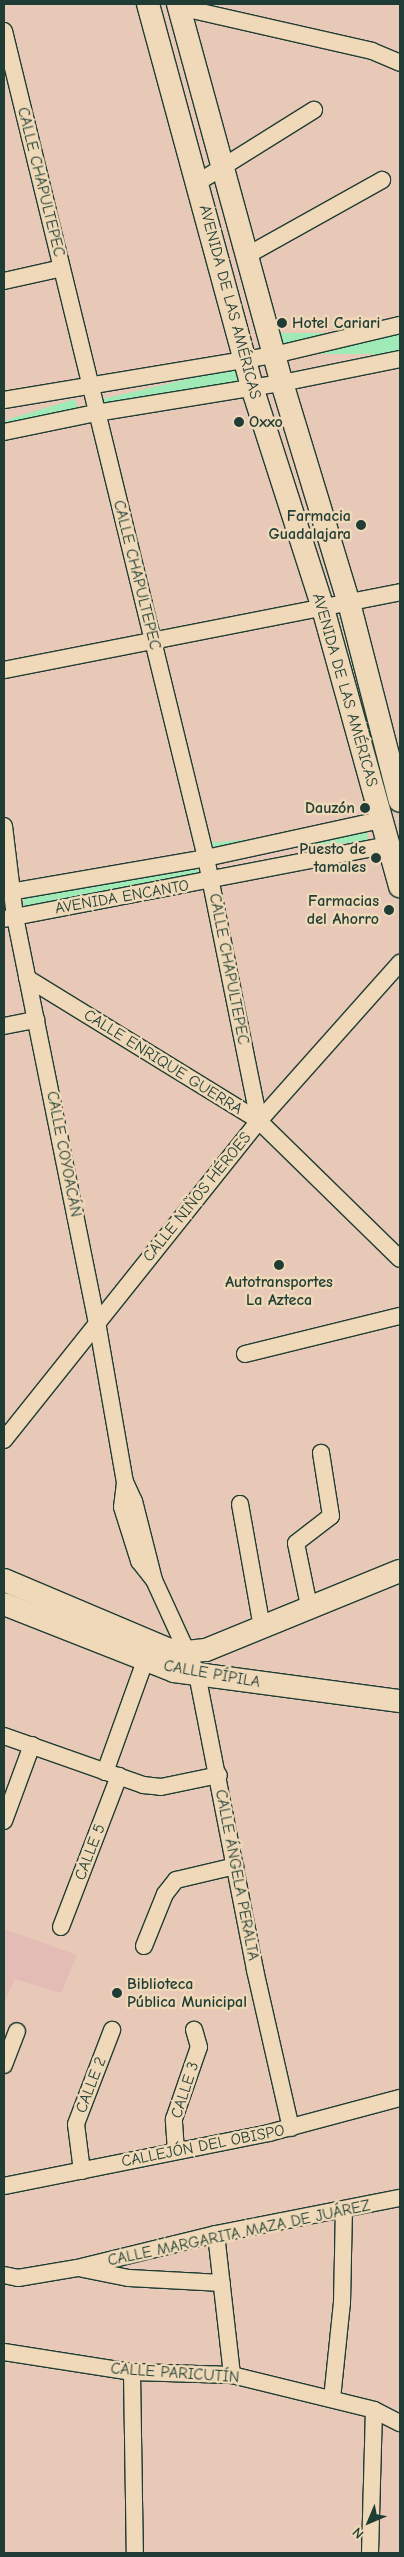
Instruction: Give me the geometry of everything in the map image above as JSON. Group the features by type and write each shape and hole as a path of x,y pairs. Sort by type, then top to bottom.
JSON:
{"main road":[{"name":"AVENIDA DE LAS AMÉRICAS","path":"148,4 252,388 322,605 400,886"},
{"name":"AVENIDA DE LAS AMÉRICAS","path":"176,5 282,384 349,603 400,801"},
{"path":"186,1652 206,1650 309,1606 400,1571"},
{"name":"CALLE PÍPILA","path":"4,1580 167,1649 186,1652"},
{"name":"CALLE PÍPILA","path":"4,1604 174,1671 400,1701"}],"street":[{"path":"176,5 372,51 400,63"},
{"name":"CALLE CHAPULTEPEC","path":"4,31 62,268 88,385 153,639 206,858 259,1122"},
{"path":"197,183 314,110"},
{"path":"246,256 382,180"},
{"path":"4,281 62,268"},
{"path":"4,400 274,354 400,325"},
{"path":"4,432 96,413 282,384 400,359"},
{"path":"4,670 322,605 349,603 400,592"},
{"name":"AVENIDA ENCANTO","path":"8,892 206,858 381,820"},
{"name":"CALLE COYOACÁN","path":"4,826 10,918 27,978 36,1020 97,1322 125,1482 134,1501 154,1580 186,1652"},
{"name":"AVENIDA ENCANTO","path":"10,918 211,881 388,845"},
{"name":"CALLE NIÑOS HÉROES","path":"4,1440 259,1122 400,963"},
{"name":"CALLE ENRIQUE GUERRA","path":"27,978 259,1122 400,1259"},
{"path":"4,1026 36,1020"},
{"path":"244,1354 400,1316"},
{"path":"309,1606 296,1543 331,1516 321,1453"},
{"path":"240,1504 262,1627"},
{"name":"CALLE ÁNGELA PERALTA","path":"186,1652 197,1674 219,1775 235,1866 291,2128"},
{"name":"CALLE 5","path":"60,1927 112,1774 145,1661"},
{"path":"4,1736 112,1774 161,1787 219,1775"},
{"path":"4,1821 32,1746"},
{"path":"144,1946 165,1894 176,1880 235,1866"},
{"name":"CALLE 2","path":"82,2171 76,2124 112,2030"},
{"name":"CALLE 3","path":"176,2151 174,2119 199,2047 194,2030"},
{"path":"4,2065 17,2031"},
{"name":"CALLEJÓN DEL OBISPO","path":"4,2186 291,2128 400,2098"},
{"name":"CALLE MARGARITA MAZA DE JUÁREZ","path":"4,2275 18,2278 77,2268 216,2234 344,2211 400,2198"},
{"path":"332,2399 342,2303 344,2211"},
{"path":"216,2234 232,2375"},
{"name":"CALLE MARGARITA MAZA DE JUÁREZ","path":"77,2268 129,2278 222,2283"},
{"name":"CALLE PARICUTÍN","path":"4,2352 132,2372 232,2375 374,2410 400,2423"},
{"path":"132,2372 136,2553"},
{"path":"370,2553 374,2410"}],"shaded area":[{"path":"4,1929 77,1955 61,1993 15,1979 4,2004"}],"green space":[{"path":"279,333 400,333 400,354 279,354"},
{"path":"236,368 241,389 102,422 97,400"},
{"path":"75,399 79,412 10,433 6,420"},
{"path":"367,829 368,841 213,855 212,843"},
{"path":"196,862 199,875 25,909 23,898"}],"place":[{"name":"Hotel Cariari","path":"282,323"},
{"name":"Oxxo","path":"239,422"},
{"name":"Farmacia Guadalajara","path":"361,525"},
{"name":"Dauzón","path":"365,808"},
{"name":"Puesto de tamales","path":"376,858"},
{"name":"Farmacias del Ahorro","path":"389,910"},
{"name":"Autotransportes La Azteca","path":"279,1265"},
{"name":"Biblioteca Pública Municipal","path":"117,1993"}]}
